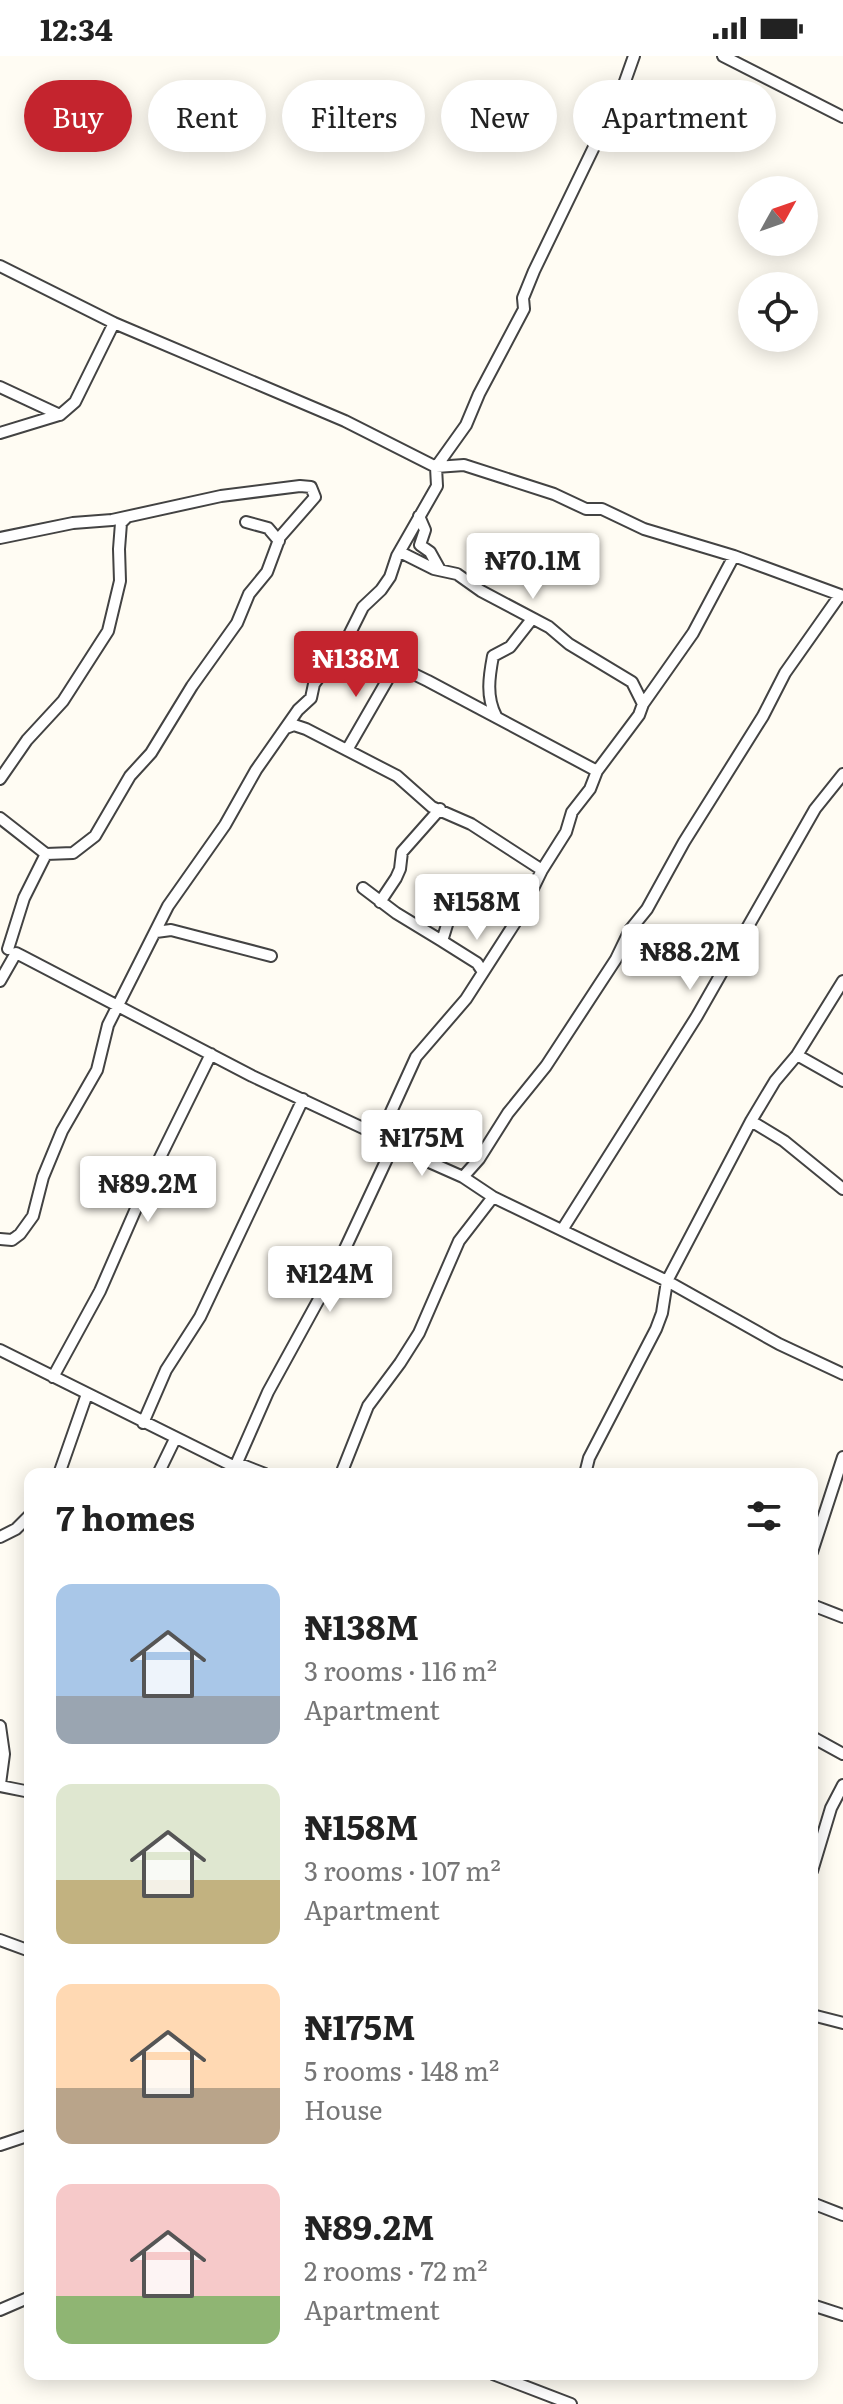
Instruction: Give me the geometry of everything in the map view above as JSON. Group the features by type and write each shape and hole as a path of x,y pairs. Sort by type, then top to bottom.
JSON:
{"street":[{"path":"0,1239 12,1240 33,1216 43,1177 57,1143 92,1080 108,1025 168,906 225,825 256,770 298,710 311,698 314,684 346,641 363,607 390,577 397,556 437,486 436,467 466,425 524,309 523,298 534,271 623,87 634,56"},
{"path":"723,56 843,117"},
{"path":"0,266 114,323 334,416 436,467 464,465 554,494 586,509 602,509 644,529 734,556 842,596 785,673 763,716 684,842 647,909 630,930 616,959 560,1045 463,1177"},
{"path":"0,433 60,415 75,402 114,323"},
{"path":"0,387 60,415"},
{"path":"0,538 73,523 127,517 221,496 311,487 315,497 280,537 267,572 249,594 237,623 192,686 151,753 130,776 95,836 73,853 46,854 0,818"},
{"path":"419,516 425,530 420,545 430,552 440,570"},
{"path":"0,779 27,740 63,701 108,631 120,581 121,523 127,517"},
{"path":"246,522 268,528 279,541"},
{"path":"397,556 402,553 457,574 549,627 569,644 632,682 643,704"},
{"path":"380,1136 416,1057 466,999 520,915 542,870 566,832 572,812 693,633 734,556"},
{"path":"497,719 491,707 487,681 493,656 510,647 532,619"},
{"path":"346,641 597,771"},
{"path":"347,750 396,665"},
{"path":"286,728 294,725 306,729 397,776 425,802 471,824 542,870"},
{"path":"562,1230 697,1016 815,809 843,774"},
{"path":"380,902 400,869 402,852 440,809"},
{"path":"0,981 24,898 46,854"},
{"path":"363,888 477,963 483,972"},
{"path":"442,941 450,915"},
{"path":"156,932 171,930 271,956"},
{"path":"8,949 119,1008 380,1136 393,1146 463,1177 493,1197 667,1281 779,1344 843,1374"},
{"path":"586,1468 656,1329 667,1281 751,1121 843,981"},
{"path":"53,1377 106,1278 145,1188 211,1054"},
{"path":"797,1055 843,1081"},
{"path":"143,1423 166,1370 200,1317 303,1099"},
{"path":"751,1121 784,1141 843,1189"},
{"path":"0,1350 237,1468 295,1338 336,1268 393,1146"},
{"path":"343,1468 368,1406 419,1333 459,1241 493,1197"},
{"path":"61,1468 87,1394"},
{"path":"161,1468 175,1439"},
{"path":"818,1534 843,1457"},
{"path":"0,1537 24,1521"},
{"path":"818,1607 843,1617"},
{"path":"0,1726 4,1754 0,1785 24,1791"},
{"path":"818,1740 843,1754"},
{"path":"818,1851 831,1808 843,1785"},
{"path":"0,1940 24,1949"},
{"path":"818,2017 843,2023"},
{"path":"0,2145 24,2137"},
{"path":"818,2205 842,2211"},
{"path":"0,2310 24,2300"},
{"path":"818,2307 843,2315"},
{"path":"506,2380 554,2402 571,2404"}]}
